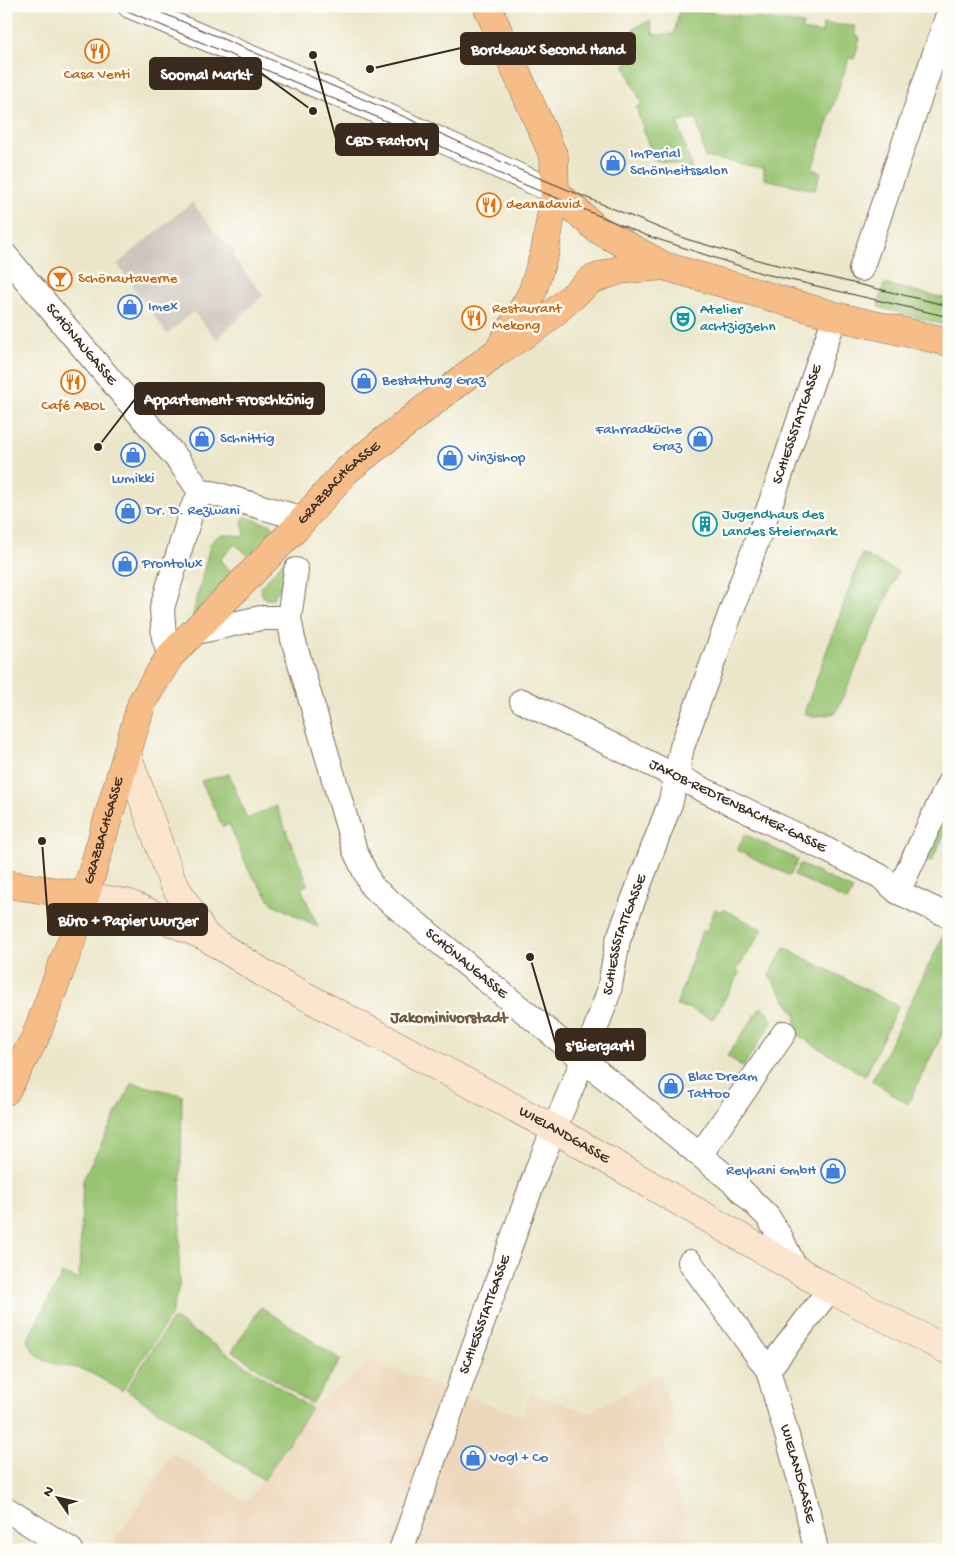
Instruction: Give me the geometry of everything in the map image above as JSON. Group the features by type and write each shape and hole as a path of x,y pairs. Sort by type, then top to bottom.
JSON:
{"main road":[{"name":"GRAZBACHGASSE","path":"487,6 554,157 555,192 545,251 532,293 498,351"},
{"path":"555,192 597,229 664,266 839,317 949,342"},
{"name":"GRAZBACHGASSE","path":"6,1091 35,1038 85,896 142,702 170,656 196,632 304,519 347,470 498,351 540,325 591,280 619,270 664,266"},
{"name":"WIELANDGASSE","path":"127,754 172,881 206,937"},
{"name":"WIELANDGASSE","path":"6,884 127,903 206,937 305,997 554,1130 830,1288"},
{"path":"830,1288 949,1351"}],"street":[{"path":"130,6 381,113 555,192"},
{"path":"861,269 949,12"},
{"name":"SCHÖNAUGASSE","path":"6,256 179,461 201,493"},
{"name":"SCHIESSSTATTGASSE","path":"401,1550 538,1165 583,1059 609,991 618,940 671,800 682,747 775,491 831,328 839,317"},
{"path":"170,656 164,638 162,608 192,509 201,493 212,493 304,519"},
{"name":"SCHÖNAUGASSE","path":"296,570 288,618 292,639 355,851 372,888 734,1183 768,1217 781,1238 795,1268"},
{"path":"196,632 261,618 288,618"},
{"name":"JAKOB-REDTENBACHER-GASSE","path":"522,700 880,876 898,892 949,916"},
{"path":"898,892 949,783"},
{"path":"700,1155 784,1033"},
{"name":"WIELANDGASSE","path":"690,1262 768,1370 804,1494 816,1550"},
{"path":"768,1370 830,1288"},
{"path":"6,1509 44,1543 71,1550"}],"shaded area":[{"path":"192,202 216,233 235,252 233,257 263,295 217,339 193,312 167,334 117,264"},
{"name":"Vogl + Co","path":"371,1361 522,1416 531,1392 587,1413 660,1375 678,1432 663,1439 694,1550 125,1550 113,1543 173,1453 247,1503 311,1408"}],"green space":[{"path":"679,11 701,11 803,24 802,30 822,33 823,24 855,26 855,35 860,38 854,59 849,58 812,169 821,172 815,190 764,179 764,168 705,157 696,118 678,123 692,169 653,159 636,107 642,104 624,65 644,56 633,28 650,21 654,35 674,34"},
{"path":"884,284 949,299 949,326 878,307"},
{"path":"245,517 271,525 274,528 249,556 235,544 220,560 233,573 193,615 210,545 216,537 224,535 242,537 245,534 242,521"},
{"path":"290,553 287,572 280,588 272,599 266,599 262,595 261,587"},
{"path":"862,554 898,572 836,713 812,717 804,713"},
{"path":"229,774 247,819 276,806 308,884 301,888 318,927 273,904 249,871 229,824 223,827 201,781"},
{"path":"949,803 949,825 931,862 922,860"},
{"path":"745,834 798,860 790,876 737,850"},
{"path":"800,864 853,890 847,901 794,875"},
{"path":"715,909 719,911 725,910 763,930 737,969 739,975 713,1019 688,1008 676,1006 702,931 706,932"},
{"path":"943,936 949,939 949,1020 908,1104 872,1081"},
{"path":"785,948 898,1006 865,1076 796,1034 796,1015 769,975"},
{"path":"761,1007 768,1012 772,1022 743,1067 727,1056"},
{"path":"132,1083 182,1095 179,1286 171,1315 122,1391 85,1371 44,1360 32,1350 27,1341 62,1274 79,1279 83,1179"},
{"path":"261,1307 341,1360 311,1404 232,1351"},
{"path":"173,1318 311,1408 264,1480 126,1390"}],"tram line":[{"path":"116,6 393,124 511,179 645,235 761,273 949,317"},
{"path":"146,6 405,117 513,167 686,239 765,262 949,306"}],"place":[{"name":"Casa Venti","path":"97,51"},
{"name":"CBD Factory","path":"313,55"},
{"name":"Bordeaux Second Hand","path":"370,69"},
{"name":"Soomal Markt","path":"313,111"},
{"name":"ImPerial Schönheitssalon","path":"613,163"},
{"name":"dean&david","path":"489,205"},
{"name":"Schönautaverne","path":"60,279"},
{"name":"Imex","path":"130,307"},
{"name":"Restaurant Mekong","path":"474,318"},
{"name":"Atelier achtzigzehn","path":"683,319"},
{"name":"Bestattung Graz","path":"364,381"},
{"name":"Café ABOL","path":"73,382"},
{"name":"Schnittig","path":"202,439"},
{"name":"Fahrradküche Graz","path":"700,439"},
{"name":"Appartement Froschkönig","path":"98,447"},
{"name":"Lumikki","path":"133,455"},
{"name":"Vinzishop","path":"450,458"},
{"name":"Dr. D. Rezwani","path":"128,511"},
{"name":"Jugendhaus des Landes Steiermark","path":"705,524"},
{"name":"Prontolux","path":"125,564"},
{"name":"Büro + Papier Wurzer","path":"42,841"},
{"name":"s'Biergartl","path":"530,957"},
{"name":"Blac Dream Tattoo","path":"671,1086"},
{"name":"Reyhani GmbH","path":"833,1171"},
{"name":"Vogl + Co","path":"473,1458"}],"district":[{"name":"Jakominivorstadt","path":"449,1019"}]}
